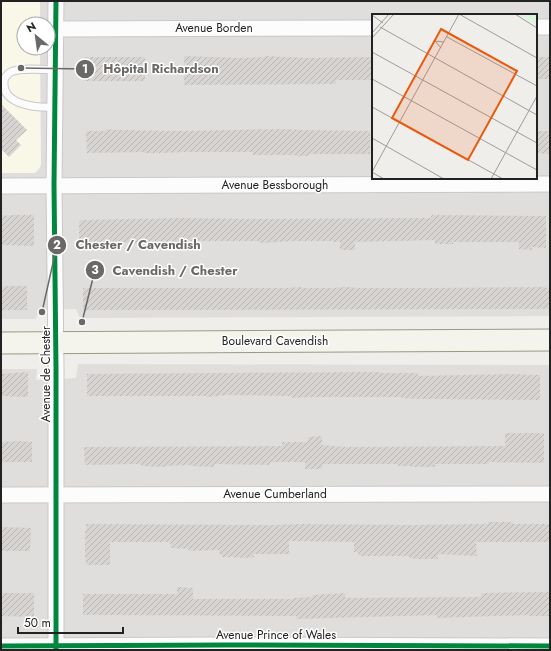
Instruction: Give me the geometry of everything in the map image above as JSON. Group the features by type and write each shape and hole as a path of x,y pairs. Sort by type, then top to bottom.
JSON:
{"main road":[{"name":"Boulevard Cavendish","path":"1,343 550,340"}],"street":[{"name":"Avenue de Chester","path":"55,16 56,1"},
{"path":"537,27 550,27"},
{"name":"Avenue Borden","path":"56,29 372,28"},
{"name":"Avenue de Chester","path":"55,56 54,185 56,342 56,648"},
{"name":"Avenue Bessborough","path":"1,186 550,184"},
{"name":"Avenue Cumberland","path":"1,495 550,494"},
{"name":"Avenue Prince of Wales","path":"1,646 56,648 218,645 550,646"}],"lane":[{"path":"55,70 16,70 10,72 4,79 5,91 8,95 20,103 31,107 55,107"}],"shaded area":[{"path":"1,1 550,1 550,316 80,318 76,309 39,310 36,319 1,319"},
{"path":"1,1 40,1 40,16 16,16 16,56 40,56 41,165 35,173 1,173"},
{"path":"78,364 550,365 550,650 1,650 1,369 37,369 36,380 76,378"}],"building":[{"path":"184,56 240,58 265,56 309,58 372,57 372,80 336,80 336,84 184,85"},
{"path":"84,57 145,57 145,81 84,81"},
{"path":"537,57 550,57 550,79 537,79"},
{"path":"1,104 27,130 16,140 21,145 9,157 1,149"},
{"path":"105,129 182,131 283,129 370,131 370,154 309,154 309,156 296,156 253,155 253,152 87,153 86,131 106,131"},
{"path":"538,131 550,131 550,154 537,153"},
{"path":"34,215 34,246 1,245 1,216"},
{"path":"431,215 546,216 546,248 532,247 532,250 519,249 519,242 453,242 453,244 435,244 435,240 355,242 355,250 340,250 340,242 333,241 259,243 259,241 181,241 181,249 157,249 157,243 79,242 79,222 81,220 181,218 431,218"},
{"path":"27,286 27,310 1,310 1,287"},
{"path":"546,287 550,288 550,309 83,310 83,288"},
{"path":"28,372 28,397 1,396 1,374"},
{"path":"418,373 418,376 510,374 540,375 540,400 420,399 401,397 292,398 292,396 227,395 207,397 87,396 87,374"},
{"path":"505,433 544,433 544,463 489,462 489,464 435,464 435,467 398,466 398,464 322,464 322,469 305,469 305,462 270,462 270,465 214,464 214,467 191,465 164,467 141,466 141,464 85,465 84,447 282,446 282,442 308,442 308,437 322,436 322,445 346,447 505,446"},
{"path":"1,442 32,442 32,462 1,462"},
{"path":"488,522 550,524 550,542 476,542 477,556 438,554 438,559 419,559 409,558 409,556 359,556 358,552 354,552 354,542 289,541 289,554 254,554 254,557 249,558 222,557 222,554 219,554 219,550 189,551 188,549 171,548 170,542 110,542 110,565 86,565 85,558 86,524 407,525 488,524"},
{"path":"1,527 31,528 30,551 1,551"},
{"path":"177,587 193,588 193,599 294,599 312,597 312,595 345,593 345,598 481,597 481,593 550,592 550,616 529,615 437,618 437,615 296,619 296,616 83,615 83,594 177,594"},
{"path":"1,593 34,593 34,617 1,616"}],"cycle path":[{"path":"56,1 54,185 56,369 56,650"},
{"path":"1,646 550,646"}],"place":[{"name":"Hôpital Richardson","path":"21,68"},
{"name":"Chester / Cavendish","path":"42,312"},
{"name":"Cavendish / Chester","path":"82,322"}]}
